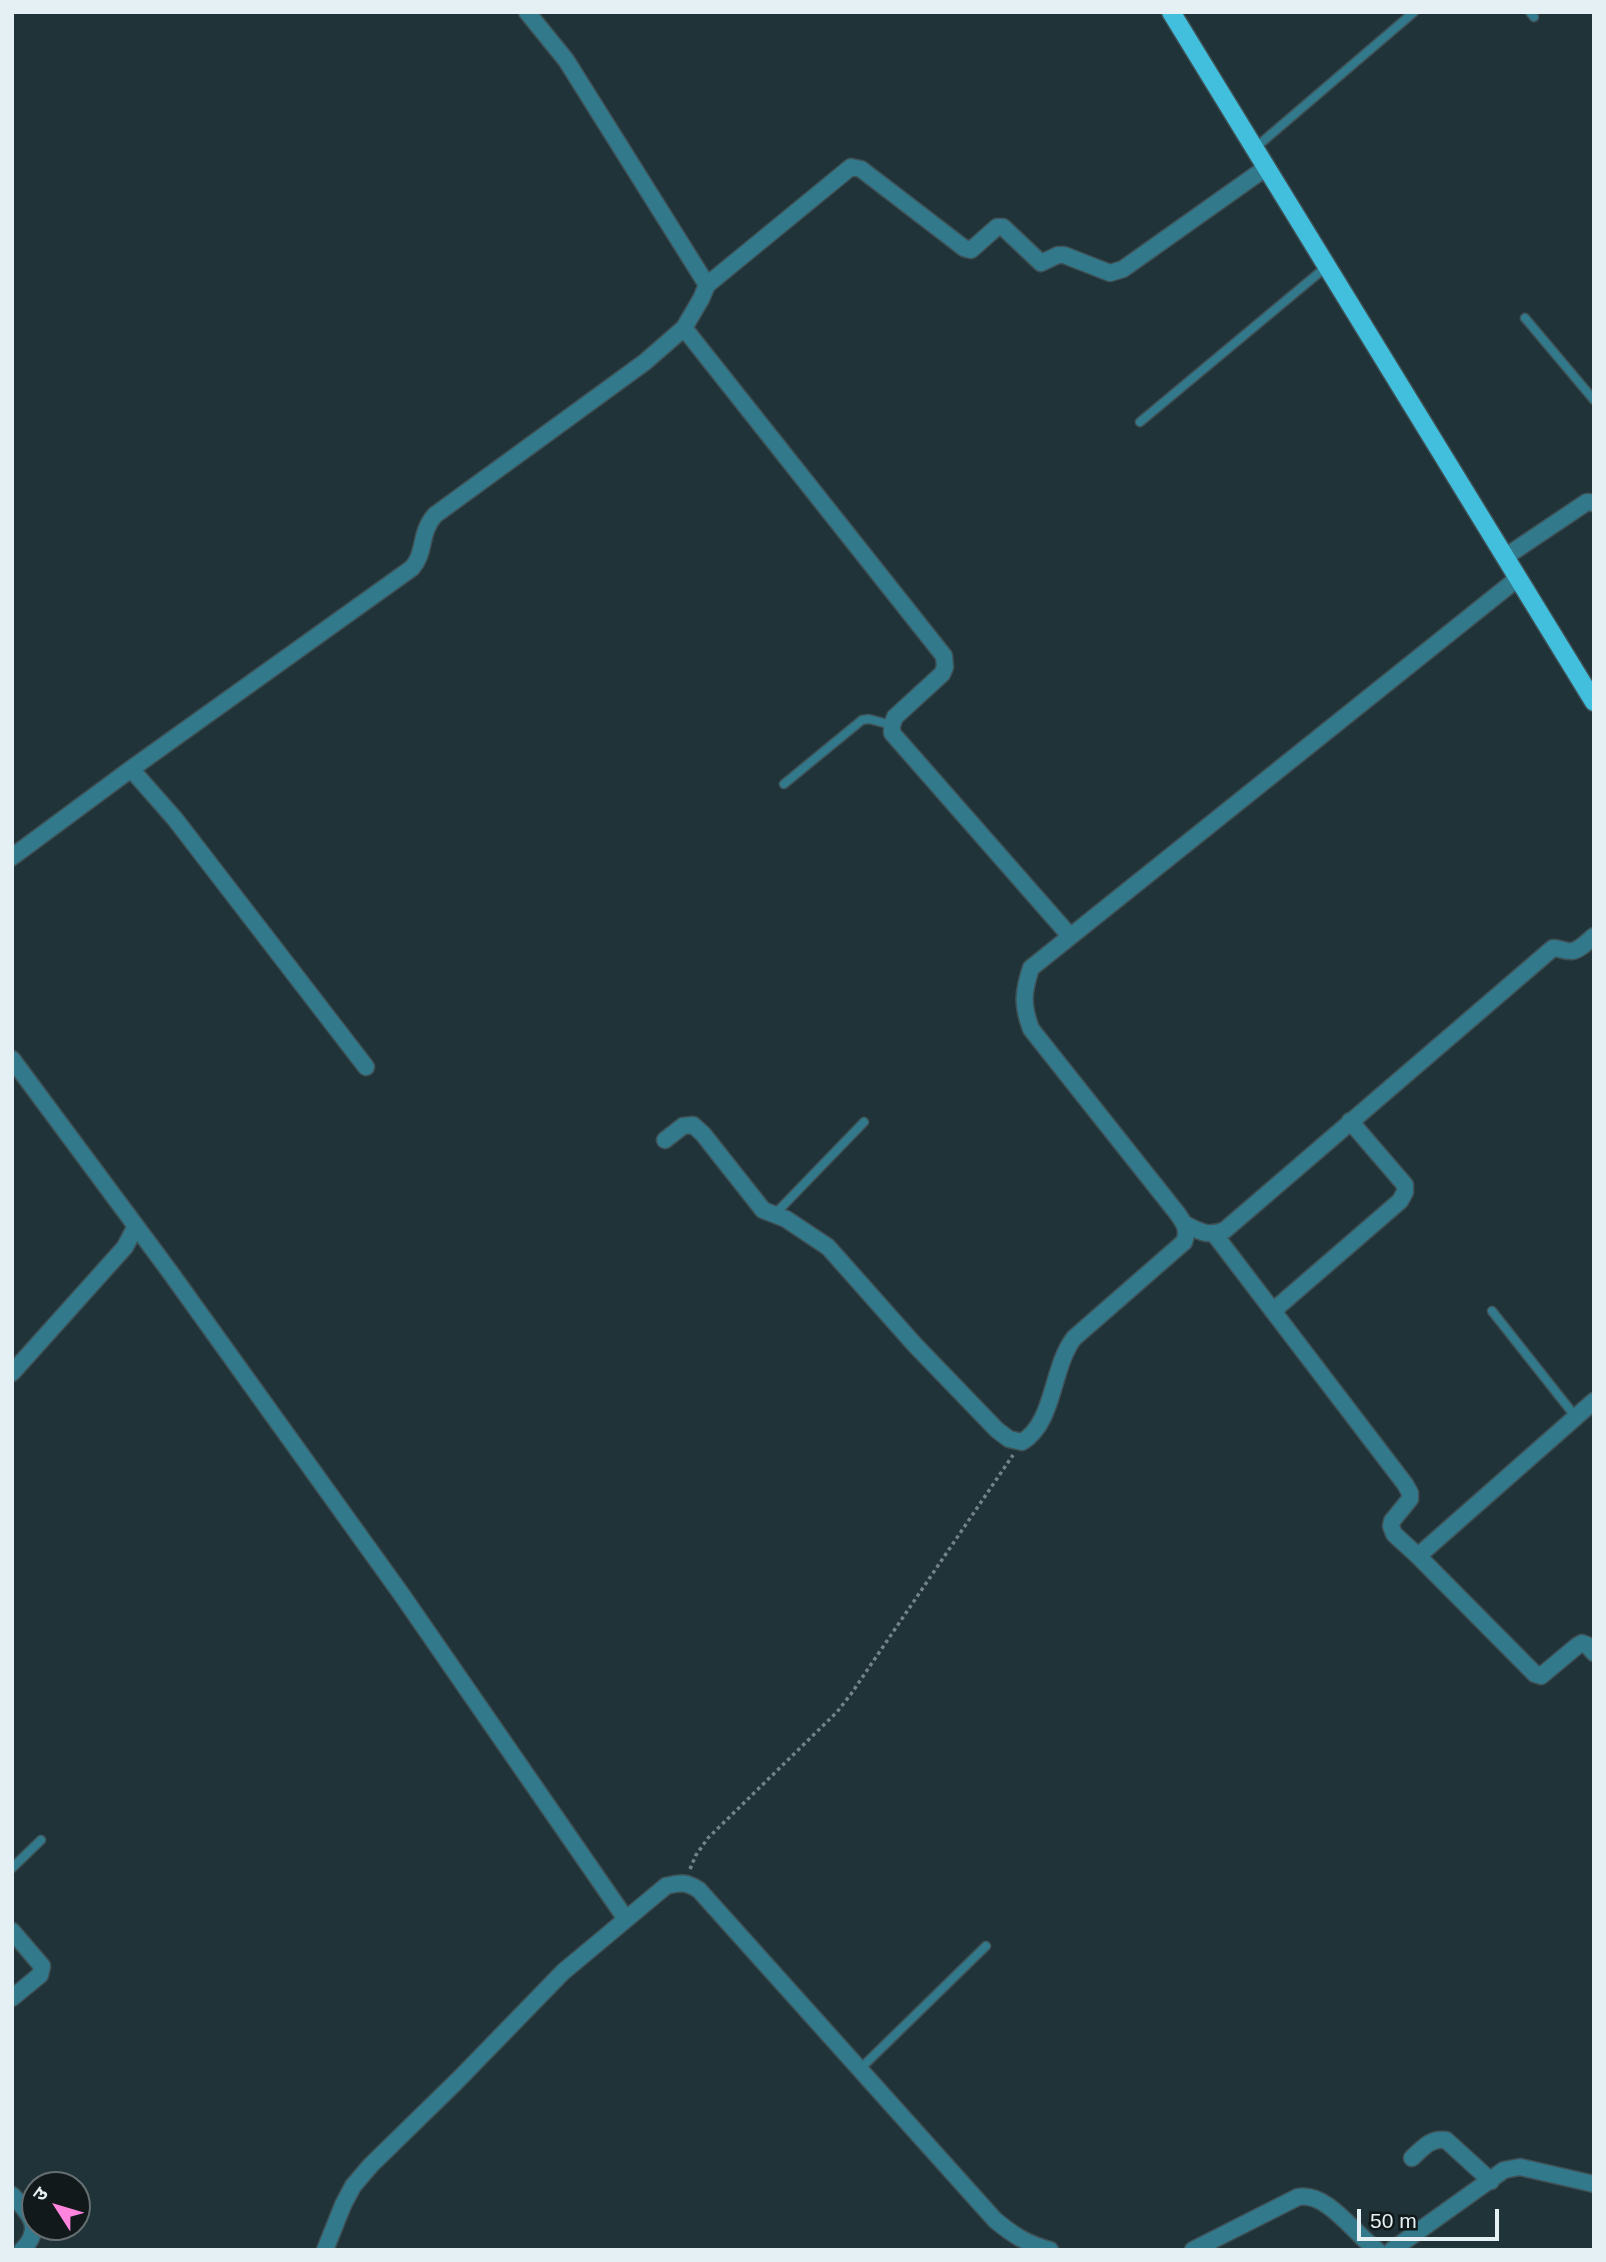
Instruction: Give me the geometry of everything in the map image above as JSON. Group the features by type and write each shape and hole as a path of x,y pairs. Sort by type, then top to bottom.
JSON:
{"main road":[{"path":"1171,12 1594,702"}],"street":[{"path":"527,12 566,60 707,285"},
{"path":"12,857 412,568 418,562 427,524 435,515 645,362 684,328 707,285 851,167 862,169 964,248 971,250 997,228 1003,227 1041,263 1058,255 1065,255 1110,273 1123,269 1267,167"},
{"path":"684,328 944,656 945,667 942,674 895,717 892,733 1069,936"},
{"path":"1505,557 1591,499"},
{"path":"1517,579 1031,968 1024,988 1024,1012 1031,1029 1185,1224 1203,1234 1215,1235 1225,1230 1553,948 1572,951 1594,936"},
{"path":"131,769 175,820 366,1067"},
{"path":"12,1059 402,1595 626,1919"},
{"path":"1274,1310 1400,1201 1405,1192 1405,1185 1350,1121"},
{"path":"665,1140 682,1126 693,1125 763,1210 786,1219 828,1247 915,1345 997,1430 1009,1439 1022,1442 1032,1436 1041,1423 1068,1346 1184,1242 1187,1234 1185,1224"},
{"path":"12,1373 125,1247 136,1226"},
{"path":"1215,1235 1405,1484 1410,1499 1392,1521 1394,1534 1535,1674 1541,1676 1547,1673 1582,1643 1594,1653"},
{"path":"1418,1556 1594,1401"},
{"path":"325,2250 343,2205 371,2165 458,2081 563,1972 666,1886 680,1882 699,1890 995,2220 1029,2245 1050,2250"},
{"path":"12,1931 42,1970 40,1975 12,1998"},
{"path":"1412,2158 1430,2141 1446,2140 1491,2181"},
{"path":"1392,2250 1504,2170 1513,2167 1594,2183"},
{"path":"12,2195 32,2217 31,2239 22,2250"},
{"path":"1200,2248 1298,2197 1305,2196 1322,2200 1369,2247"}],"lane":[{"path":"1255,148 1413,12"},
{"path":"1140,422 1327,266"},
{"path":"1525,318 1594,401"},
{"path":"784,784 862,720 870,719 892,725"},
{"path":"774,1215 864,1122"},
{"path":"1492,1311 1575,1416"},
{"path":"12,1868 41,1840"},
{"path":"860,2069 986,1946"}],"path":[{"path":"692,1885 690,1868 708,1838 837,1712 1022,1442"}]}
